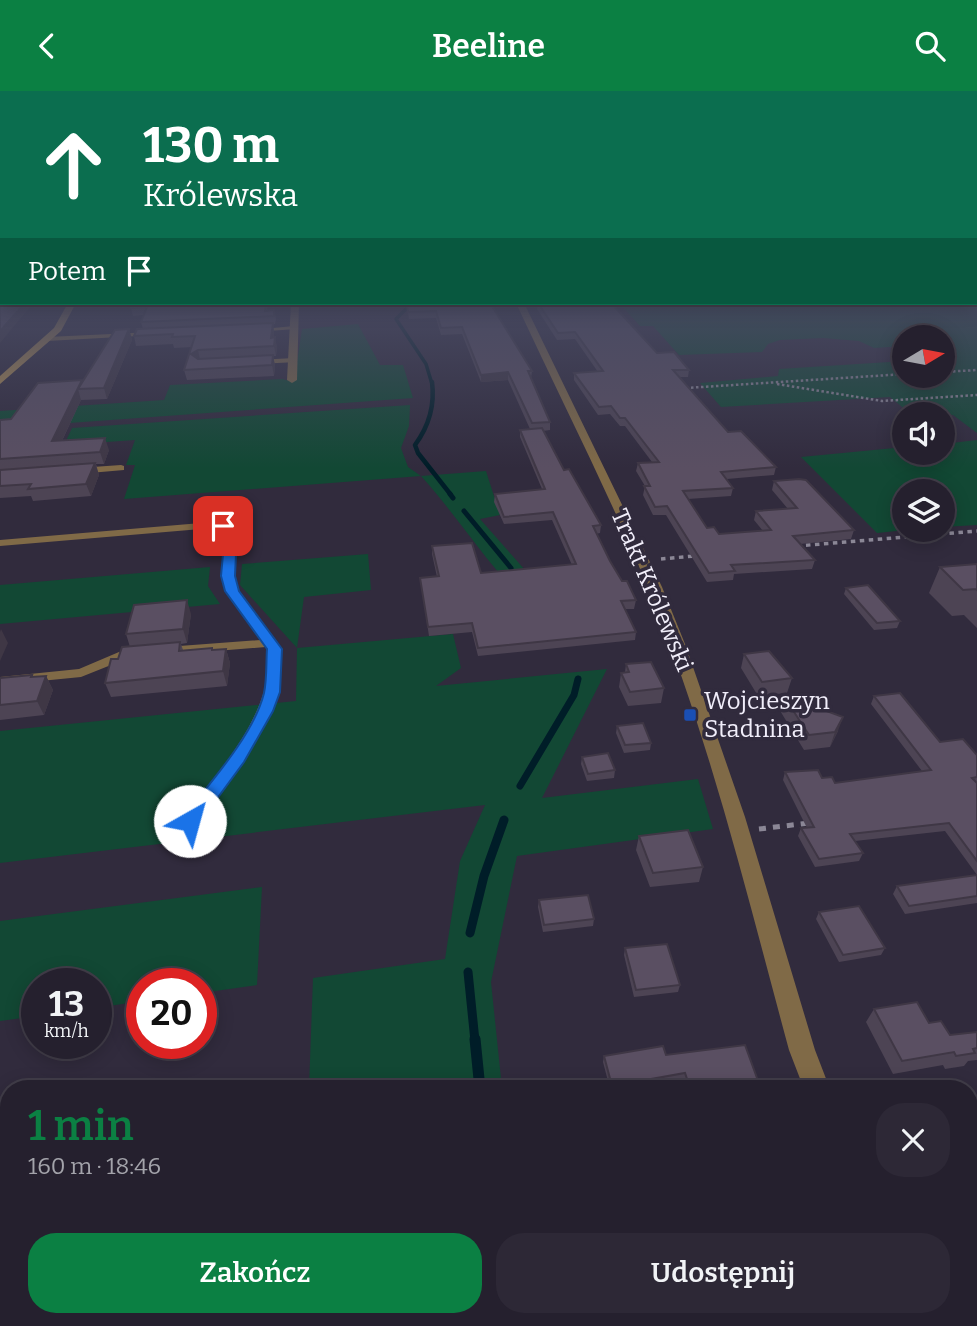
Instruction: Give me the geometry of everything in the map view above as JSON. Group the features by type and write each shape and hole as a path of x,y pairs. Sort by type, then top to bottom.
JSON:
{"main road":[{"path":"0,380 31,353"}],"street":[{"path":"292,380 294,353"},
{"name":"Trakt Królewski","path":"544,353 667,618 713,744 802,1051 813,1080"}],"lane":[{"path":"254,362 294,360"},
{"path":"67,472 121,468"},
{"path":"0,543 213,526 223,526 231,532 228,576 232,591 275,649 272,692 265,711 238,758 190,821"},
{"path":"0,681 81,673 124,655 270,643"}],"path":[{"path":"956,371 977,370"},
{"path":"682,388 892,375"},
{"path":"761,382 882,401 977,395"},
{"path":"792,547 977,531"},
{"path":"643,562 697,556"},
{"path":"740,831 811,823"}],"green space":[{"path":"298,353 373,353 380,365 403,365 413,398 0,428 0,411 164,400 170,385 282,379 294,382"},
{"path":"677,353 744,353 679,355"},
{"path":"956,353 977,353 977,433 955,416 955,402 896,402 890,397 721,407 700,383 778,376 779,369 892,362 892,389 956,389"},
{"path":"410,405 409,426 401,448 408,467 421,476 124,499 135,465 126,465 135,440 64,445 72,428"},
{"path":"977,440 977,525 955,526 955,479 892,479 892,531 877,533 801,457 892,448 892,465 955,465 955,443"},
{"path":"486,471 500,515 480,519 525,570 499,573 421,476"},
{"path":"368,554 371,590 304,597 297,648 240,585 242,564"},
{"path":"210,567 208,586 220,604 0,624 0,585"},
{"path":"453,634 461,668 436,686 607,669 542,798 698,779 713,829 517,856 491,982 501,1080 309,1080 313,978 445,959 460,861 485,805 0,863 0,731 296,701 297,648"},
{"path":"262,887 257,985 217,991 217,968 126,968 126,1003 112,1006 112,968 21,968 21,1018 0,1021 0,921"}],"building":[{"path":"101,353 119,353 104,388 78,389"},
{"path":"190,353 193,353 191,354 198,359 273,355 272,365 184,370"},
{"path":"472,353 521,353 532,371 528,371 550,422 532,423 508,372 481,375"},
{"path":"590,353 675,353 689,370 673,370 728,432 741,431 776,467 721,472 733,488 683,491 707,528 714,527 719,534 771,530 756,511 797,508 774,481 799,479 806,480 854,530 793,536 815,560 731,565 735,571 709,573 667,506 655,507 644,486 650,486 638,463 659,462 625,418 620,418 611,406 599,407 574,373 603,371"},
{"path":"82,380 52,441 105,438 100,452 0,459 0,420 11,419 38,383"},
{"path":"542,428 564,470 569,469 601,525 593,526 610,561 622,581 627,581 636,600 621,601 636,632 478,648 472,623 428,627 420,578 439,576 432,546 472,543 481,573 576,564 553,512 504,517 495,494 545,489 520,430"},
{"path":"95,463 86,484 28,489 31,484 0,486 0,470"},
{"path":"977,564 977,590 963,590 940,567"},
{"path":"868,585 900,621 877,623 846,588"},
{"path":"187,600 183,629 126,634 134,605"},
{"path":"180,642 179,651 226,649 223,671 105,683 111,659 118,659 122,647"},
{"path":"769,651 792,678 762,682 744,654"},
{"path":"651,662 664,688 630,692 621,673 629,672 626,664"},
{"path":"32,675 31,677 46,676 37,701 0,705 0,678"},
{"path":"900,693 940,742 963,739 977,755 977,777 972,778 977,783 977,861 949,823 850,834 863,853 819,859 801,828 814,827 785,772 818,770 822,778 832,777 835,783 931,770 874,696"},
{"path":"783,695 843,717 835,732 809,735"},
{"path":"643,723 651,743 625,745 617,726"},
{"path":"608,753 615,770 588,774 582,757"},
{"path":"688,830 703,867 653,873 639,836"},
{"path":"977,875 977,896 909,906 897,886"},
{"path":"588,895 594,919 544,925 539,900"},
{"path":"859,906 885,948 843,955 819,912"},
{"path":"667,944 680,985 636,990 625,948"},
{"path":"917,1002 929,1023 941,1021 950,1035 977,1032 977,1048 973,1049 975,1053 956,1056 954,1052 902,1061 874,1009"},
{"path":"745,1045 758,1080 687,1080 685,1073 646,1080 610,1080 604,1056 663,1046 666,1055"}],"waterway":[{"path":"418,353 426,364 432,384"},
{"path":"432,382 430,415 415,445 418,453 451,495"},
{"path":"450,494 453,498"},
{"path":"464,511 511,568"},
{"path":"520,786 574,695 578,679"},
{"path":"470,933 484,876 504,820"},
{"path":"468,972 475,1041"},
{"path":"475,1039 479,1080"}],"place":[{"name":"Wojcieszyn Stadnina","path":"690,715"}],"route":[{"path":"190,821 238,758 265,711 272,692 274,675 275,649 232,591 228,576 231,532 223,526"}]}
